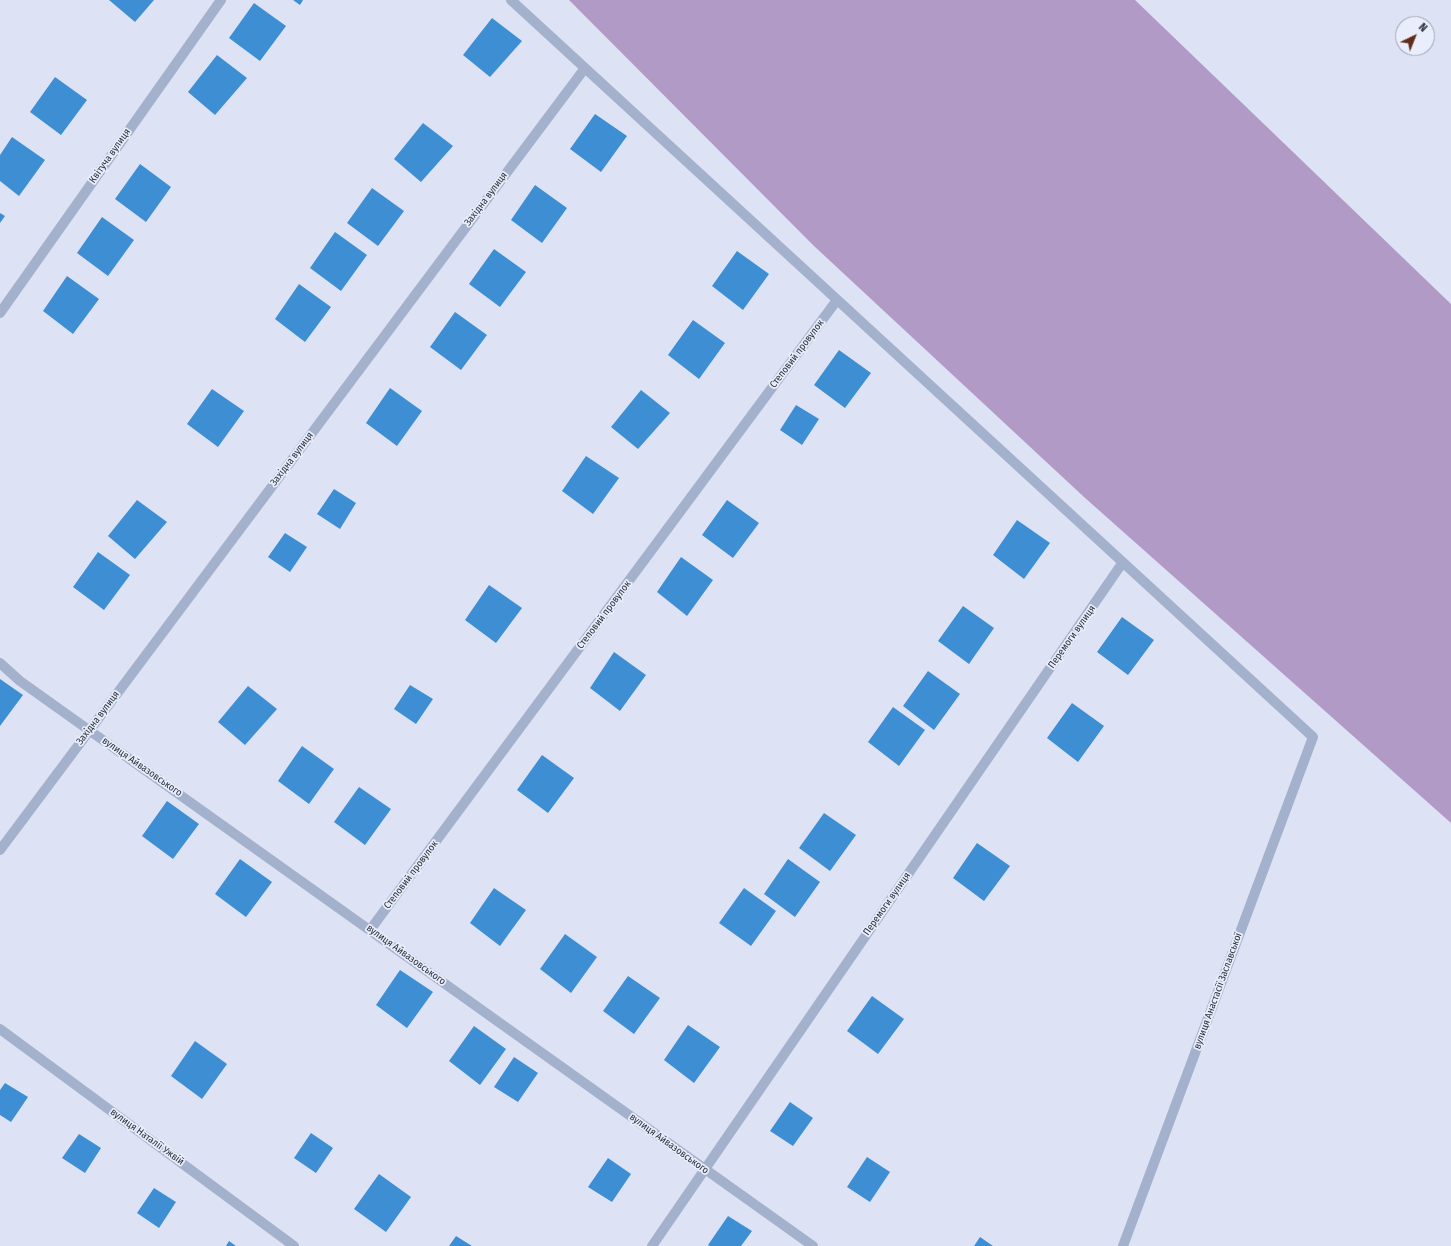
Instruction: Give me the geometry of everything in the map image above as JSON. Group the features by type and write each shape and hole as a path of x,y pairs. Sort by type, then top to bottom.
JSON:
{"street":[{"name":"Квітуча вулиця","path":"0,313 221,0"},
{"path":"511,0 1123,562"},
{"name":"Західна вулиця","path":"0,850 585,68"},
{"name":"Степовий провулок","path":"370,930 837,300"},
{"name":"вулиця Анастасії Заславської","path":"1123,562 1314,736 1123,1246"},
{"name":"Перемоги вулиця","path":"652,1246 1123,562"},
{"name":"вулиця Айвазовського","path":"0,663 20,681 813,1246"},
{"name":"вулиця Наталії Ужвій","path":"0,1029 294,1246"}],"shaded area":[{"path":"569,0 1135,0 1451,304 1451,823 1084,497 814,246"}],"building":[{"path":"109,0 154,0 135,22"},
{"path":"293,0 303,0 300,5"},
{"path":"254,3 286,26 260,61 229,38"},
{"path":"492,18 522,41 490,77 463,55"},
{"path":"217,55 247,78 215,115 188,92"},
{"path":"55,77 87,100 61,135 30,112"},
{"path":"595,114 627,136 601,172 570,149"},
{"path":"423,123 453,146 421,182 394,159"},
{"path":"12,137 45,160 19,196 0,181 0,155"},
{"path":"140,164 171,187 146,222 115,199"},
{"path":"535,185 567,208 542,243 511,220"},
{"path":"372,188 404,211 378,246 347,223"},
{"path":"0,213 5,216 0,223"},
{"path":"102,217 134,240 108,276 77,253"},
{"path":"335,232 367,255 341,291 310,268"},
{"path":"494,249 526,272 500,307 469,284"},
{"path":"737,251 769,274 743,310 712,286"},
{"path":"67,276 99,299 73,334 43,311"},
{"path":"299,284 331,307 305,342 275,319"},
{"path":"455,312 487,335 461,370 430,347"},
{"path":"693,320 725,343 699,379 668,355"},
{"path":"839,350 871,373 845,408 814,385"},
{"path":"390,388 422,411 397,446 366,423"},
{"path":"212,389 244,411 218,447 187,424"},
{"path":"641,390 670,413 638,449 611,427"},
{"path":"796,405 819,419 802,445 780,430"},
{"path":"586,456 619,478 593,514 562,491"},
{"path":"334,489 356,503 340,529 317,514"},
{"path":"137,500 167,522 135,559 108,536"},
{"path":"727,500 759,523 733,558 702,535"},
{"path":"1017,520 1050,543 1024,579 993,555"},
{"path":"285,533 307,547 290,572 268,557"},
{"path":"98,552 130,575 104,610 73,587"},
{"path":"681,557 713,580 687,616 657,592"},
{"path":"489,585 522,608 496,643 465,620"},
{"path":"963,606 994,628 969,664 938,641"},
{"path":"1122,617 1154,640 1128,675 1097,652"},
{"path":"614,652 646,675 620,711 590,688"},
{"path":"928,671 960,694 934,730 903,706"},
{"path":"0,679 23,695 0,726"},
{"path":"410,685 433,699 416,724 394,709"},
{"path":"248,686 277,709 245,745 218,722"},
{"path":"1072,703 1104,726 1078,762 1047,738"},
{"path":"893,707 925,730 899,766 868,742"},
{"path":"302,746 334,769 309,804 278,781"},
{"path":"542,755 574,778 548,813 517,790"},
{"path":"359,787 391,809 365,845 334,822"},
{"path":"167,801 199,824 173,859 142,836"},
{"path":"824,813 856,835 830,871 799,848"},
{"path":"977,843 1010,866 984,901 953,878"},
{"path":"240,859 272,882 246,917 215,894"},
{"path":"788,859 820,882 795,917 764,894"},
{"path":"494,888 526,910 500,946 470,923"},
{"path":"744,888 776,911 751,946 719,923"},
{"path":"565,934 597,957 571,993 540,969"},
{"path":"400,970 433,992 407,1028 376,1005"},
{"path":"628,976 660,998 634,1034 603,1011"},
{"path":"872,996 904,1019 878,1054 847,1031"},
{"path":"688,1025 720,1047 694,1083 664,1060"},
{"path":"474,1026 506,1049 480,1085 449,1061"},
{"path":"195,1041 227,1064 202,1099 171,1076"},
{"path":"514,1057 538,1073 518,1102 494,1087"},
{"path":"5,1083 28,1097 11,1122 0,1115 0,1090"},
{"path":"790,1102 813,1118 793,1146 770,1131"},
{"path":"311,1133 333,1148 316,1173 294,1158"},
{"path":"79,1134 101,1148 85,1173 62,1158"},
{"path":"867,1157 890,1172 870,1202 847,1187"},
{"path":"608,1158 631,1174 612,1202 588,1187"},
{"path":"379,1174 411,1197 386,1232 354,1209"},
{"path":"154,1188 176,1202 159,1228 137,1213"},
{"path":"728,1216 752,1231 741,1246 708,1245"},
{"path":"456,1236 472,1246 449,1246"},
{"path":"980,1237 993,1246 974,1246"},
{"path":"229,1241 236,1246 226,1246"}]}
